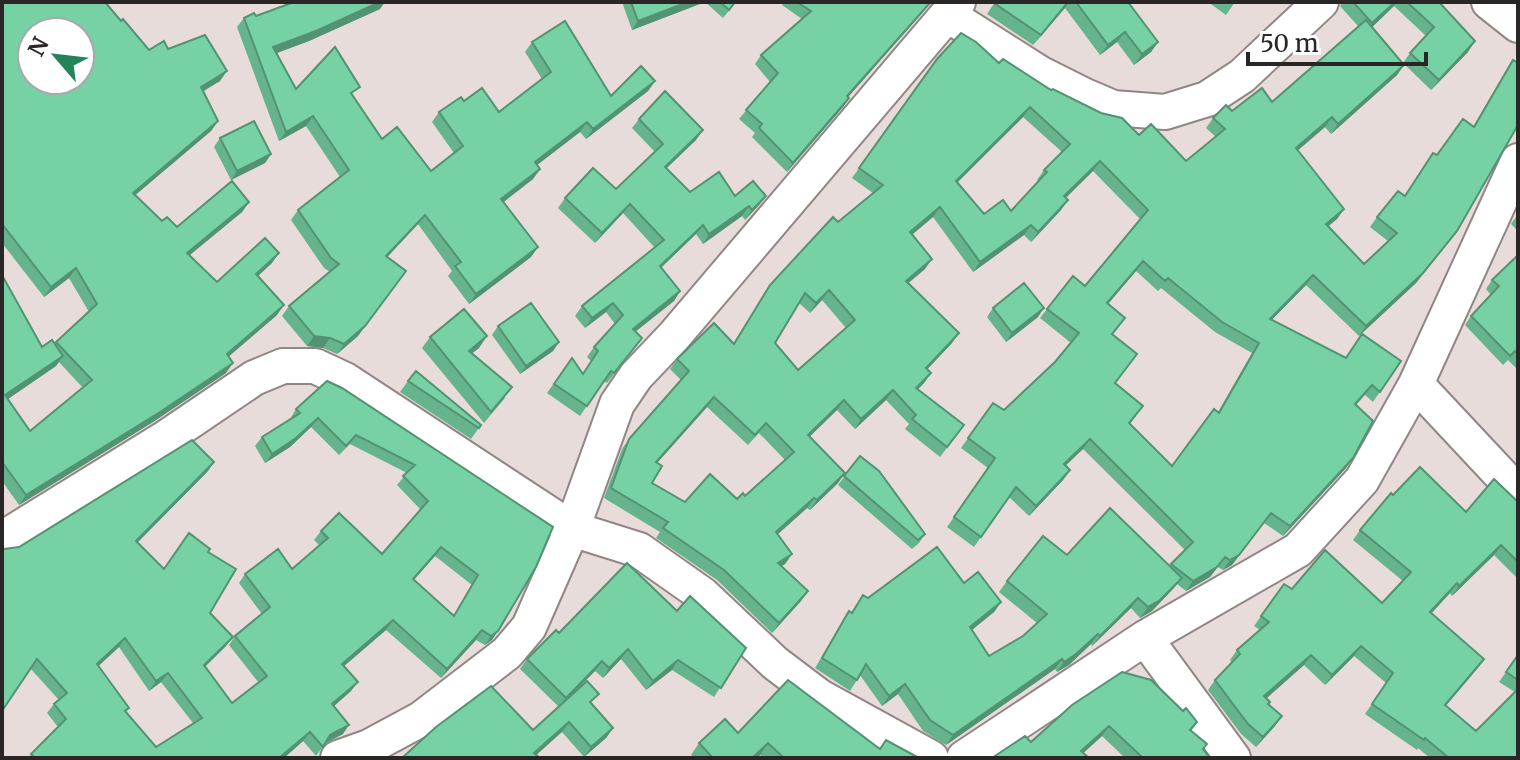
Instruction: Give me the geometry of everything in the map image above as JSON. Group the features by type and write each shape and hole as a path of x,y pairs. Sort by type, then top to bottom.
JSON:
{"street":[{"path":"338,758 369,747 421,719 507,653 529,627 572,529 617,404 636,376 674,336 953,9 1041,74 1085,96 1113,108 1165,112 1207,99 1242,76 1321,2"},
{"path":"1489,2 1518,25"},
{"path":"964,758 1145,638 1298,550 1362,480 1416,384 1518,161"},
{"path":"2,539 164,439 254,378 283,366 315,366 345,380 572,529 639,550 703,595 775,663 820,697 931,758"},
{"path":"1416,384 1518,493"},
{"path":"1145,638 1233,758"}],"building":[{"path":"105,2 149,50 164,41 168,49 205,35 227,71 201,87 218,121 133,193 162,221 167,217 177,227 232,181 249,202 187,253 217,282 265,238 279,253 256,274 284,305 227,354 233,363 26,495 2,462 2,275 42,347 52,340 63,356 5,395 30,431 92,380 56,342 97,304 76,268 51,287 2,224 2,3"},
{"path":"294,2 380,2 273,47 296,89 335,47 360,87 351,93 382,139 397,127 431,171 463,146 439,112 461,97 464,101 482,88 499,112 551,72 532,42 565,21 611,96 641,66 655,81 593,129 587,122 535,162 540,169 501,199 538,247 476,294 455,266 461,262 425,215 386,256 406,271 365,326 344,344 314,336 289,306 339,264 331,258 298,210 349,170 313,116 286,132 244,18"},
{"path":"631,2 688,2 638,21"},
{"path":"720,2 735,2 729,10"},
{"path":"797,2 929,4 847,96 849,98 793,163 759,128 762,124 746,110 778,73 761,55 811,11"},
{"path":"995,2 1068,2 1041,35"},
{"path":"1076,2 1128,2 1158,42 1142,54 1125,32 1108,45"},
{"path":"1353,2 1395,2 1372,23"},
{"path":"1407,2 1439,2 1475,41 1439,80 1410,53 1434,27"},
{"path":"1366,20 1404,65 1338,124 1332,117 1296,148 1344,209 1326,224 1364,264 1397,233 1377,217 1398,191 1405,196 1433,153 1437,155 1463,119 1474,127 1513,60 1518,63 1518,125 1457,231 1423,273 1366,326 1313,275 1270,319 1346,358 1362,334 1401,361 1380,392 1372,385 1355,404 1373,421 1353,458 1290,526 1271,513 1239,555 1230,560 1225,557 1217,567 1193,581 1171,564 1193,542 1090,439 1064,464 1070,470 1036,506 1016,487 981,537 954,517 995,458 968,438 993,403 1004,410 1055,362 1079,333 1047,309 1073,276 1085,286 1148,210 1100,161 1064,196 1068,200 1038,232 1031,225 980,262 940,207 910,232 932,259 906,281 959,333 926,368 931,373 916,388 964,425 947,447 912,419 916,415 893,390 861,419 844,400 808,435 845,473 776,532 792,554 778,563 808,591 779,623 724,570 663,528 668,522 611,488 629,439 689,371 677,359 714,323 734,344 770,285 833,217 838,222 883,185 859,168 937,59 961,33 999,63 1003,59 1051,90 1101,113 1122,118 1139,135 1151,124 1186,161 1225,129 1213,118 1226,105 1232,111 1262,88 1272,102","holes":["1030,107 1070,144 1011,211 1003,200 984,214 956,181","1143,261 1222,322 1259,343 1219,413 1214,409 1172,466 1129,423 1143,406 1115,383 1137,354 1112,334 1125,318 1107,303","829,290 855,320 798,370 775,343 805,293 816,303","714,397 755,435 766,423 794,452 745,496 743,493 737,499 710,474 685,502 652,483 662,466 656,462"]},
{"path":"665,91 703,130 665,167 690,192 719,172 735,196 753,181 766,196 752,210 749,206 709,234 703,225 660,266 680,291 633,329 642,338 614,373 611,371 587,406 554,384 572,358 583,374 598,351 594,347 623,315 613,303 592,318 582,306 664,240 630,204 602,233 565,198 593,168 616,189 663,144 639,119"},
{"path":"254,121 271,154 237,171 220,138"},
{"path":"1518,255 1518,354 1515,351 1510,356 1471,316 1499,286 1492,280"},
{"path":"1024,283 1044,308 1012,333 993,308"},
{"path":"531,303 559,342 526,366 498,326"},
{"path":"464,309 487,336 469,351 512,387 491,412 430,337"},
{"path":"416,371 481,425 479,428 408,381"},
{"path":"327,381 553,527 536,567 498,631 491,636 482,630 447,669 393,620 342,664 358,682 332,704 349,725 330,735 323,747 310,732 279,758 35,758 31,754 66,719 54,704 67,693 37,659 2,711 2,550 19,547 192,440 214,462 136,541 164,569 189,533 210,549 208,552 236,569 210,613 233,637 204,665 232,703 267,676 235,636 270,607 245,574 278,549 292,569 328,538 321,531 339,513 382,554 428,501 403,476 415,465 356,435 346,446 318,418 272,454 262,437 300,413 296,409","holes":["441,547 478,575 454,616 413,579","125,638 156,681 168,673 202,718 156,747 125,711 129,708 97,664"]},
{"path":"860,456 879,471 925,534 918,540 844,476"},
{"path":"1420,467 1466,512 1494,479 1518,502 1518,562 1501,545 1459,586 1457,583 1430,612 1484,659 1445,705 1476,731 1518,689 1518,758 1449,758 1425,738 1372,704 1393,673 1361,646 1332,675 1311,655 1264,696 1282,716 1263,737 1248,724 1215,680 1240,654 1237,650 1269,622 1261,616 1284,584 1292,589 1325,550 1382,603 1411,572 1360,530 1391,493 1393,495"},
{"path":"1110,508 1182,578 1159,601 1148,607 1138,598 1100,636 1098,634 1076,654 1064,662 1062,659 953,735 930,720 905,684 889,696 866,664 857,680 822,658 849,611 852,613 863,595 868,598 937,547 964,583 978,572 1001,602 970,627 989,656 1023,636 1047,614 1007,581 1043,536 1067,555"},
{"path":"627,563 677,611 690,596 746,648 721,688 678,660 653,681 628,649 609,668 602,661 566,698 527,659 556,630 559,633"},
{"path":"1518,655 1518,680 1506,672"},
{"path":"1122,672 1151,680 1183,711 1186,708 1197,722 1190,730 1207,744 1203,749 1210,758 1143,758 1109,726 1081,751 1089,758 992,758 1025,736 1031,742 1072,705"},
{"path":"788,680 880,749 886,740 919,758 784,758 768,743 752,758 713,758 699,743 725,719 738,733"},
{"path":"587,681 599,694 590,702 613,728 591,747 569,722 534,753 540,758 402,758 436,727 491,686 533,730"}]}
